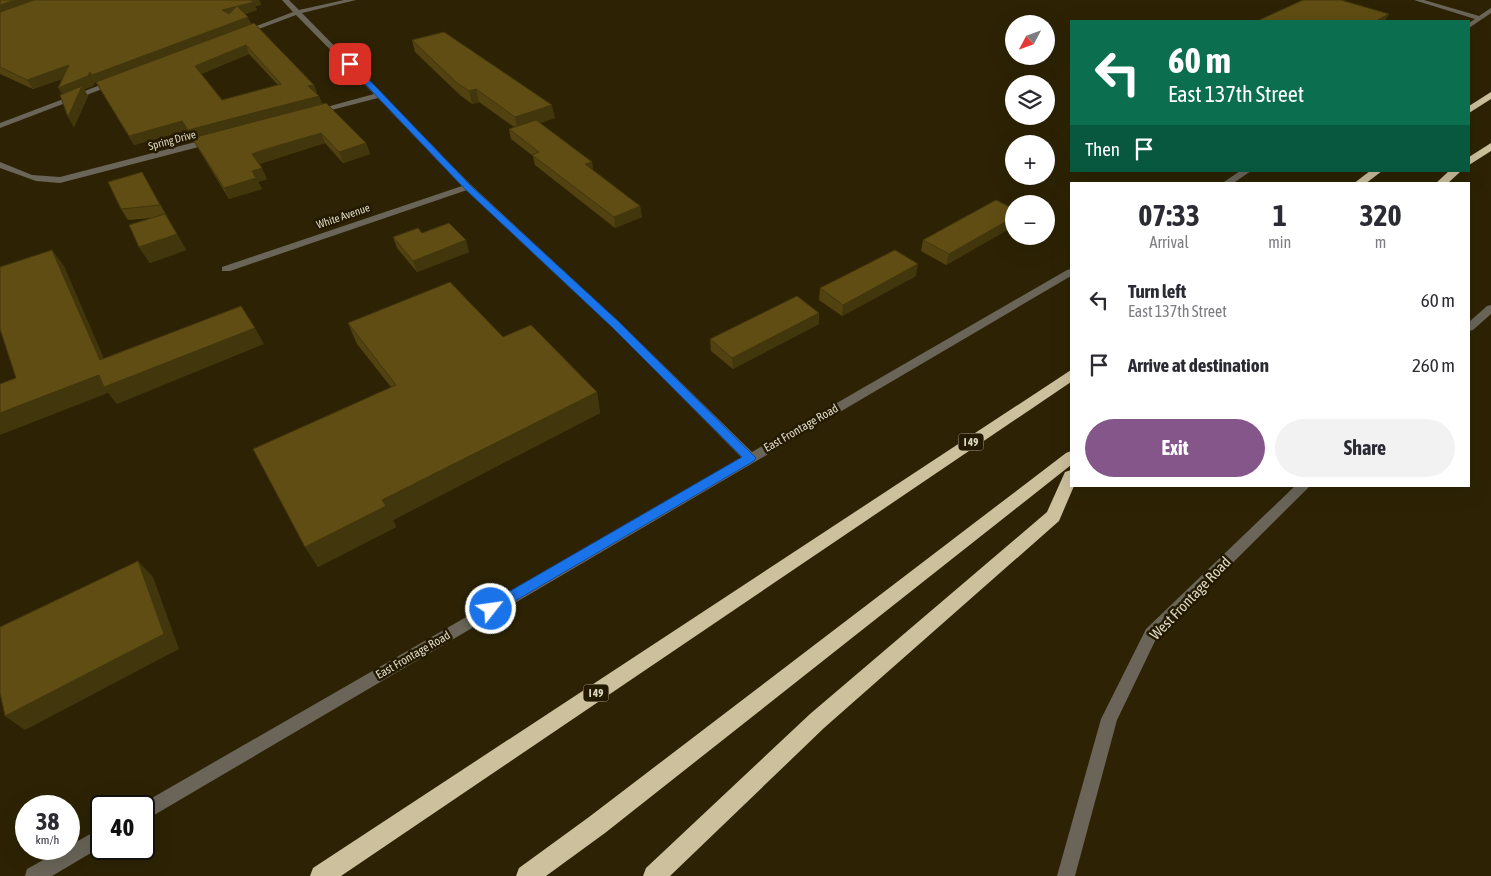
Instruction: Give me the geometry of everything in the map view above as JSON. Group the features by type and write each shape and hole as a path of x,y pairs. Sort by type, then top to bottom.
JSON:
{"highway":[{"path":"1470,109 1491,95"},
{"path":"1470,161 1491,146"},
{"path":"1361,182 1376,172"},
{"path":"1442,182 1455,172"},
{"name":"I 49","path":"322,876 1070,377"},
{"path":"527,876 597,825 1070,458"},
{"path":"654,876 817,721 1053,516 1070,478"}],"street":[{"path":"285,0 468,187 616,325 750,458"},
{"path":"233,37 298,12 353,0"},
{"path":"1417,0 1480,18"},
{"path":"1470,25 1491,10"},
{"path":"0,126 121,80"},
{"path":"305,115 380,95"},
{"name":"Spring Drive","path":"0,165 28,178 42,181 60,180 221,138"},
{"path":"1228,182 1244,172"},
{"name":"White Avenue","path":"226,269 468,187"},
{"name":"East Frontage Road","path":"155,806 1070,273"},
{"path":"1470,327 1491,308"},
{"name":"West Frontage Road","path":"1066,876 1109,719 1151,634 1303,487"},
{"path":"34,876 90,843"}],"building":[{"path":"0,0 15,0 0,5"},
{"path":"34,0 251,0 254,2 237,6 248,17 92,75 90,72 88,76 58,88 69,65 27,80 0,67 0,12","holes":["237,6 229,14 222,10"]},
{"path":"1303,0 1341,0 1389,14 1378,20 1259,20"},
{"path":"254,23 314,85 308,86 319,96 188,130 182,121 129,136 96,82","holes":["246,45 281,84 222,100 195,66"]},
{"path":"444,32 552,105 515,117 476,89 469,91 457,83 412,40"},
{"path":"82,86 68,117 60,95"},
{"path":"326,103 366,143 339,152 321,133 266,149 252,154 262,168 252,171 256,178 224,188 192,138"},
{"path":"536,120 592,162 585,164 640,206 614,217 532,155 539,152 509,129"},
{"path":"142,172 160,205 121,209 108,182"},
{"path":"996,200 1005,204 1005,222 949,254 923,240"},
{"path":"165,214 177,234 139,247 129,225"},
{"path":"449,223 466,240 413,261 393,237 418,228 422,233"},
{"path":"52,250 100,360 241,306 255,328 104,387 99,375 0,413 0,384 16,378 0,329 0,267"},
{"path":"895,250 918,264 843,305 820,288"},
{"path":"450,282 503,337 531,325 597,392 382,500 386,506 305,547 253,449 396,385 348,323"},
{"path":"797,296 819,313 732,358 710,339"},
{"path":"138,561 164,634 5,716 0,693 0,627"}],"route":[{"path":"350,64 468,187 616,325 750,458 491,609"}]}
